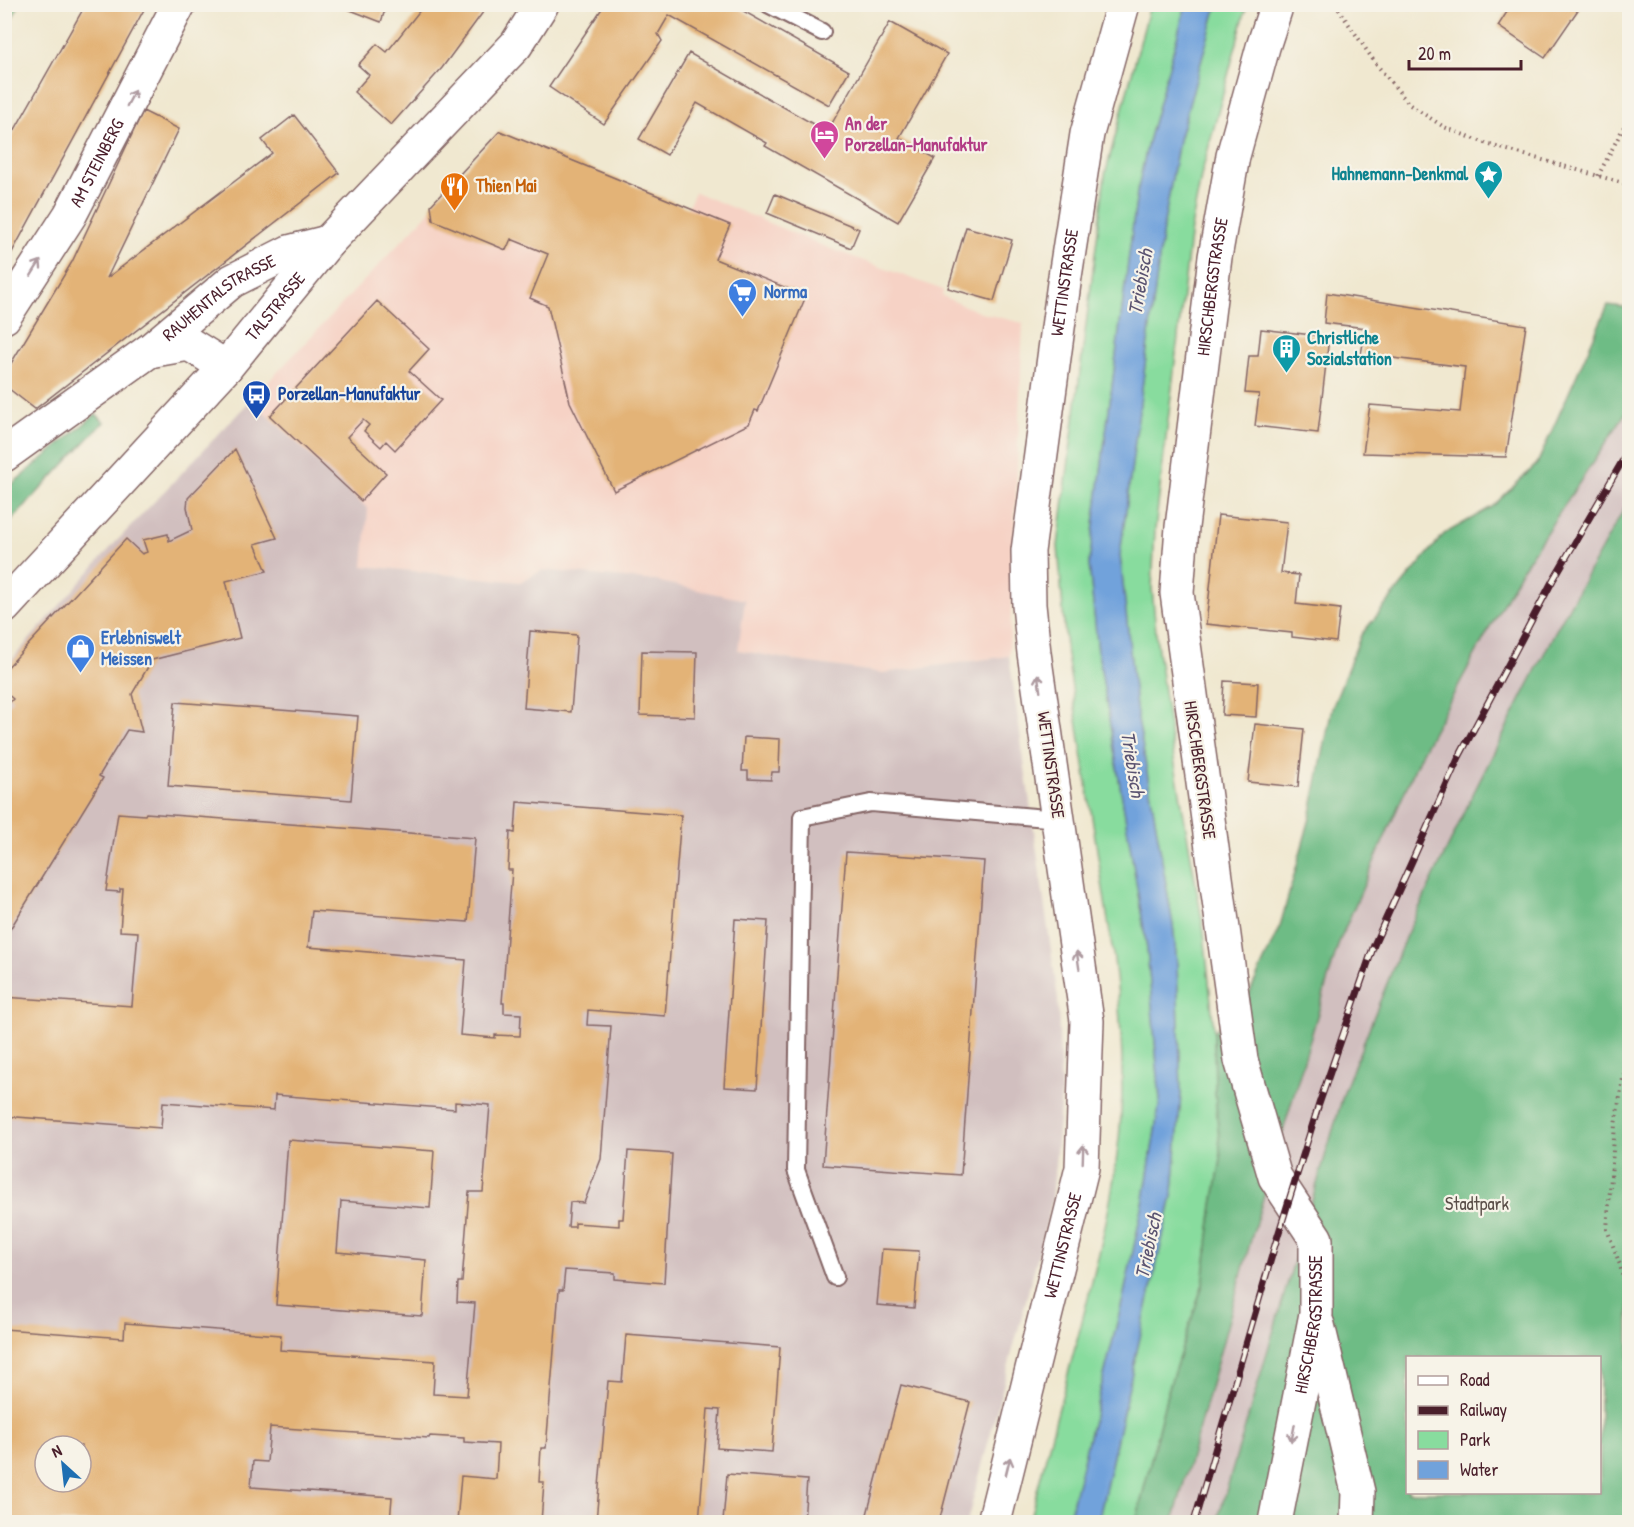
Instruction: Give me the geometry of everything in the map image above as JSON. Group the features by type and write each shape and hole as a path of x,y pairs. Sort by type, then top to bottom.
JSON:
{"street":[{"name":"AM STEINBERG","path":"4,317 70,215 179,4"},
{"name":"TALSTRASSE","path":"4,606 226,367 328,242 516,45 542,4"},
{"name":"WETTINSTRASSE","path":"994,1522 1082,1168 1087,1021 1034,653 1029,605 1028,551 1064,283 1087,134 1122,4"},
{"name":"HIRSCHBERGSTRASSE","path":"1275,1522 1316,1314 1316,1239 1275,1177 1241,1060 1177,593 1182,527 1215,256 1233,156 1277,4"},
{"name":"RAUHENTALSTRASSE","path":"4,455 149,351 232,281 289,252 328,242"},
{"name":"RAUHENTALSTRASSE","path":"149,351 189,344 226,367"},
{"path":"1316,1314 1357,1507"}],"lane":[{"path":"768,4 822,32"},
{"path":"835,1278 796,1170 802,816 871,802 1058,819"},
{"path":"1357,1507 1369,1522"}],"path":[{"path":"1335,4 1376,63 1410,105 1444,127 1490,145 1629,185"},
{"path":"1598,176 1629,115"},
{"path":"1629,1038 1615,1125 1606,1229 1620,1265 1629,1308"}],"shaded area":[{"path":"503,134 686,211 695,192 826,247 943,290 942,296 981,313 1023,323 1009,656 883,673 796,661 738,650 543,570 520,582 363,566 251,400"},
{"path":"251,400 368,509 363,566 520,582 543,570 655,581 745,600 738,650 796,661 883,673 1009,656 1058,999 1061,1094 1052,1202 967,1522 5,1522 5,667 115,543"},
{"path":"1629,408 1629,500 1556,630 1474,792 1405,938 1345,1089 1217,1522 1173,1522 1252,1236 1339,942 1422,751 1522,569"}],"green space":[{"path":"4,5 19,5 5,32"},
{"path":"1150,5 1186,5 1148,142 1137,193 1089,564 1098,652 1147,948 1160,1100 1144,1199 1123,1299 1068,1522 1029,1522 1101,1245 1114,1178 1120,1131 1122,1058 1117,984 1066,649 1058,546 1105,175"},
{"path":"1217,5 1247,5 1202,172 1191,228 1155,530 1152,588 1157,643 1172,747 1204,932 1214,1032 1215,1093 1221,1160 1203,1284 1167,1394 1136,1522 1098,1522 1173,1192 1181,1094 1177,963 1173,925 1136,708 1120,555 1163,228 1179,140"},
{"path":"1608,305 1629,308 1629,408 1522,569 1422,752 1339,942 1252,1236 1173,1522 1136,1522 1167,1394 1203,1284 1221,1160 1215,1093 1214,1032 1248,996 1280,926 1310,818 1332,708 1361,635 1444,534 1492,507 1537,464"},
{"path":"96,414 104,422 5,527 5,490"},
{"name":"Stadtpark","path":"1629,500 1629,1522 1217,1522 1345,1089 1405,938 1474,792 1556,630"}],"water":[{"name":"Triebisch","path":"1186,5 1217,5 1179,140 1163,228 1120,555 1136,708 1173,925 1177,963 1181,1094 1173,1192 1098,1522 1068,1522 1123,1299 1144,1199 1160,1100 1147,948 1098,652 1089,564 1137,193 1148,142"}],"building":[{"path":"86,4 147,4 4,267 4,149"},
{"path":"335,4 387,4 381,22"},
{"path":"425,4 489,4 442,68 391,125 354,92 369,75 358,65 377,44 387,52"},
{"path":"605,4 731,4 849,71 829,105 669,15 658,34 662,41 604,124 549,87"},
{"path":"1512,4 1582,4 1545,58 1498,26"},
{"path":"890,22 947,54 899,138 935,158 898,222 765,146 767,143 697,103 667,155 639,139 689,53 827,132"},
{"path":"143,111 179,129 107,278 272,153 262,140 294,115 339,173 35,409 4,385 4,375 72,262"},
{"path":"500,131 730,225 715,259 806,296 758,411 755,410 749,424 614,491 570,402 548,306 530,298 548,254 511,239 506,250 433,220 431,205"},
{"path":"775,194 859,229 851,248 767,213"},
{"path":"966,227 1012,240 994,301 948,288"},
{"path":"1327,293 1526,325 1506,457 1363,453 1370,405 1460,412 1465,367 1361,354 1366,328 1324,323"},
{"path":"377,301 429,349 409,371 441,400 395,450 386,441 381,447 364,431 369,425 363,420 347,437 386,473 361,501 270,416"},
{"name":"Christliche Sozialstation","path":"1261,329 1329,337 1318,433 1255,426 1259,394 1245,393 1249,356 1258,356"},
{"path":"235,449 277,538 255,544 267,571 226,581 240,638 152,660 132,694 142,732 127,730 99,776 103,778 4,939 4,708 13,699 4,691 4,671 126,539 142,554 147,552 143,540 168,534 169,541 192,530 187,507 188,498"},
{"path":"1218,515 1287,522 1281,573 1299,575 1296,604 1340,609 1336,642 1292,637 1292,633 1206,624"},
{"path":"530,631 577,635 571,712 524,708"},
{"path":"642,651 697,652 695,717 640,715"},
{"path":"1224,681 1258,683 1256,717 1222,715"},
{"path":"175,702 358,716 351,800 168,786"},
{"path":"1255,724 1304,729 1298,787 1248,782"},
{"path":"744,737 780,739 779,772 772,772 771,780 748,779 748,771 742,771"},
{"path":"517,802 681,815 665,1016 588,1010 587,1025 611,1026 601,1159 584,1203 570,1202 568,1227 575,1227 575,1223 619,1226 619,1219 623,1219 628,1151 672,1154 664,1283 615,1279 615,1273 565,1270 563,1290 559,1290 546,1448 541,1448 539,1482 544,1482 541,1522 457,1522 461,1476 496,1479 498,1444 464,1442 464,1438 430,1436 429,1438 270,1427 267,1462 253,1461 251,1487 392,1497 390,1522 4,1522 4,1329 124,1338 125,1323 281,1335 280,1350 435,1361 433,1394 467,1396 475,1303 457,1302 458,1282 462,1282 469,1192 483,1192 490,1105 455,1102 455,1109 275,1095 274,1110 163,1102 161,1128 4,1116 4,997 132,1006 138,932 120,931 123,889 120,889 120,892 106,891 118,813 145,815 146,813 475,838 468,922 312,911 308,947 466,960 460,1035 495,1038 495,1035 520,1036 521,1014 504,1013 504,1003 502,1003 512,870 508,870 510,832 515,833"},
{"path":"846,852 984,861 961,1175 823,1165"},
{"path":"735,919 768,921 757,1089 724,1087"},
{"path":"288,1140 434,1151 430,1208 341,1201 337,1252 426,1260 422,1316 276,1305"},
{"path":"882,1249 919,1251 914,1308 877,1305"},
{"path":"626,1335 780,1347 772,1452 717,1448 720,1410 708,1409 699,1522 596,1522 608,1381 622,1382"},
{"path":"901,1385 970,1402 939,1522 865,1522"},
{"path":"727,1474 807,1480 804,1522 723,1522"}],"railway":[{"path":"1194,1522 1275,1245 1319,1104 1374,945 1459,757 1553,580 1630,448"}],"place":[{"name":"An der Porzellan-Manufaktur","path":"824,160"},
{"name":"Hahnemann-Denkmal","path":"1489,200"},
{"name":"Thien Mai","path":"455,212"},
{"name":"Norma","path":"743,318"},
{"name":"Christliche Sozialstation","path":"1286,374"},
{"name":"Porzellan-Manufaktur","path":"257,420"},
{"name":"Erlebniswelt Meissen","path":"80,674"}]}
